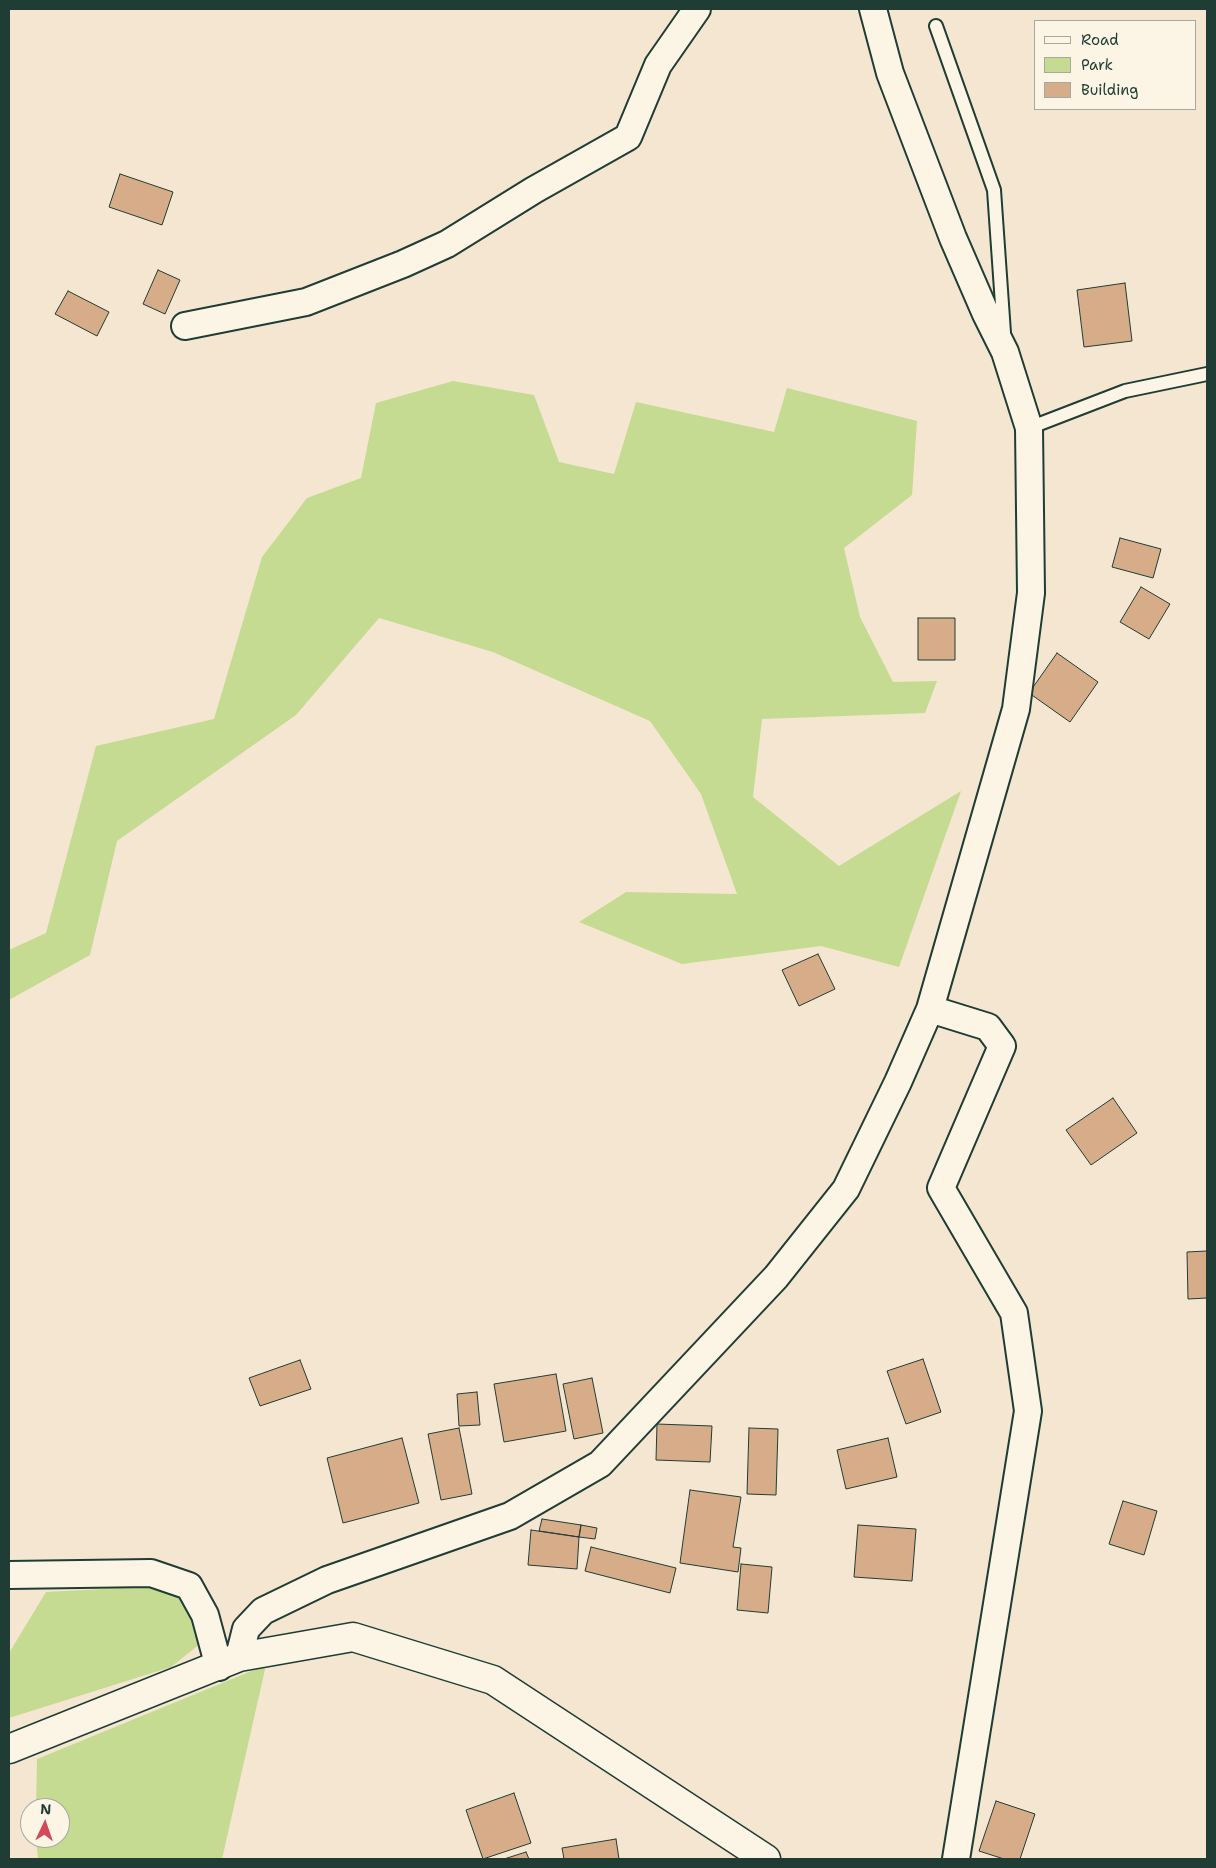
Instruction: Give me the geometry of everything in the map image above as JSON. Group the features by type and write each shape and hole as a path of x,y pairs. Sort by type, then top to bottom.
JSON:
{"street":[{"path":"185,326 306,302 403,264 447,244 534,190 628,137 658,65 697,9"},
{"path":"229,1662 246,1630 262,1611 327,1580 510,1516 600,1464 776,1277 846,1189 898,1082 930,1009 1016,709 1031,594 1029,428 1005,352 986,314 953,238 890,73 873,9"},
{"path":"930,1009 988,1027 1002,1046 941,1188 1014,1313 1028,1411 956,1859"},
{"path":"9,1575 151,1573 189,1586 229,1662"},
{"path":"9,1749 229,1662 352,1637 493,1680 766,1859"}],"lane":[{"path":"936,26 994,190 1005,352"},
{"path":"1029,428 1124,391 1207,374"}],"green space":[{"path":"453,381 534,395 559,462 614,474 636,402 774,432 787,388 917,421 912,495 844,548 860,617 893,682 937,681 925,713 762,719 753,797 839,866 961,791 899,967 821,946 682,964 579,922 626,892 737,894 701,794 650,721 493,652 379,618 296,715 117,841 90,955 9,1000 9,950 46,933 96,746 214,719 262,557 307,498 361,478 376,403"},
{"path":"200,1584 205,1640 171,1667 9,1718 9,1653 46,1592"},
{"path":"266,1665 222,1859 38,1859 37,1848 70,1848 70,1798 36,1798 37,1759"}],"building":[{"path":"120,174 173,192 162,225 109,207"},
{"path":"158,270 180,280 165,314 143,304"},
{"path":"1125,283 1132,341 1084,347 1077,290"},
{"path":"68,291 109,312 97,336 55,314"},
{"path":"1120,538 1161,549 1153,578 1112,567"},
{"path":"1141,587 1170,604 1149,639 1120,622"},
{"path":"918,618 955,618 955,660 918,660"},
{"path":"1057,653 1098,682 1070,722 1029,693"},
{"path":"818,954 835,989 799,1006 782,970"},
{"path":"1113,1098 1137,1133 1091,1165 1066,1130"},
{"path":"1207,1251 1207,1298 1188,1299 1187,1252"},
{"path":"923,1359 941,1412 906,1424 887,1371"},
{"path":"300,1360 311,1389 260,1406 249,1378"},
{"path":"556,1374 566,1431 504,1442 494,1384"},
{"path":"592,1378 603,1433 574,1439 563,1384"},
{"path":"477,1392 480,1425 459,1426 457,1394"},
{"path":"657,1424 712,1426 710,1462 656,1460"},
{"path":"459,1428 472,1494 441,1500 428,1434"},
{"path":"749,1428 778,1429 776,1495 747,1494"},
{"path":"402,1438 419,1503 343,1523 327,1458"},
{"path":"888,1438 897,1477 846,1489 837,1450"},
{"path":"690,1490 741,1497 733,1547 741,1548 738,1572 680,1563"},
{"path":"1123,1501 1157,1511 1144,1555 1109,1544"},
{"path":"542,1519 581,1525 579,1537 539,1531"},
{"path":"581,1525 597,1528 595,1539 579,1537"},
{"path":"858,1525 916,1529 912,1581 854,1577"},
{"path":"531,1530 579,1537 577,1569 528,1565"},
{"path":"591,1547 676,1568 670,1593 585,1571"},
{"path":"741,1564 772,1567 768,1613 737,1610"},
{"path":"514,1793 531,1843 483,1859 466,1810"},
{"path":"996,1801 1035,1814 1020,1859 1004,1859 979,1851"},
{"path":"616,1839 619,1859 564,1859 562,1848"},
{"path":"526,1852 529,1859 504,1859"}]}
